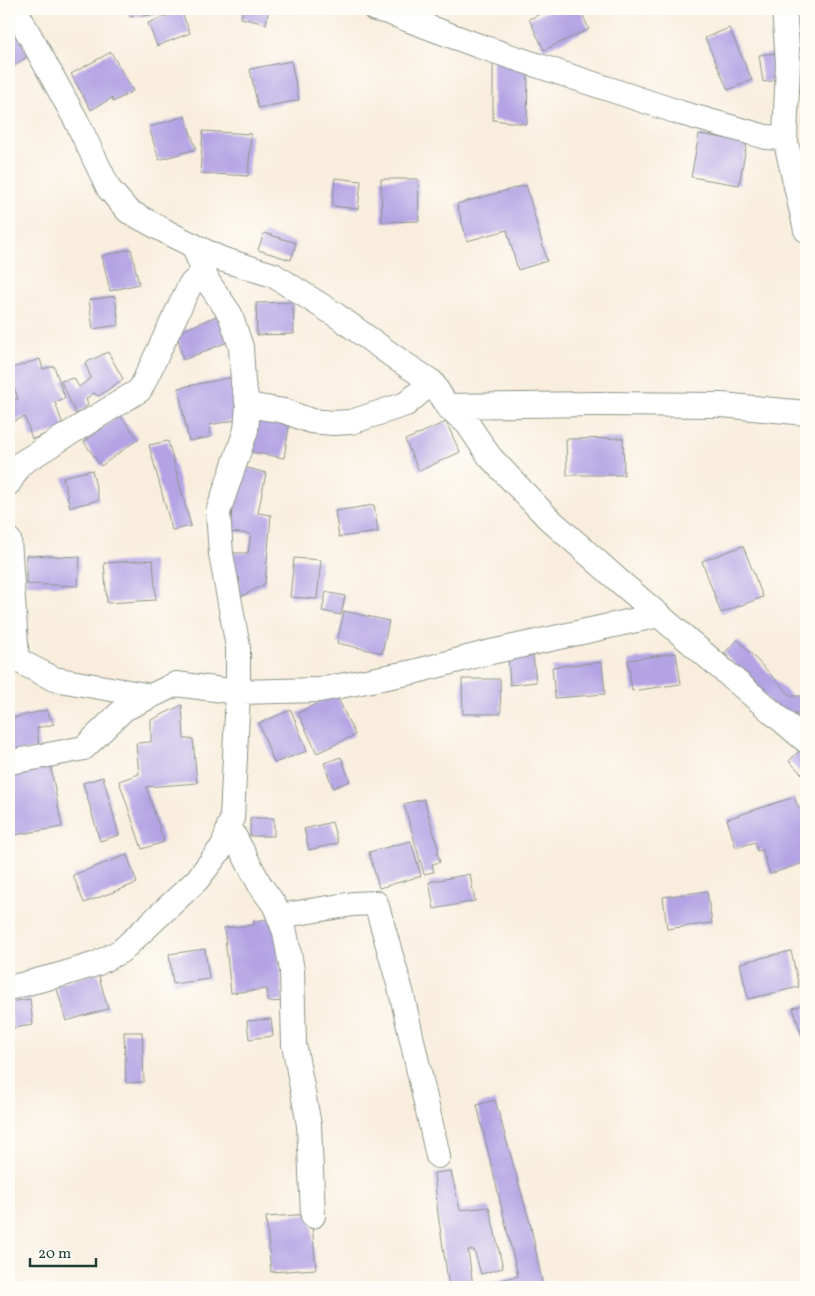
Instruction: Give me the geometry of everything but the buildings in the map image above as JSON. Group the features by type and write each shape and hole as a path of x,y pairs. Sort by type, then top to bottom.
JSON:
{"street":[{"path":"15,9 76,120 110,189 128,210 193,246 221,259 272,275 336,315 432,382 447,406 467,423 490,457 548,518 806,741"},
{"path":"375,9 388,12 479,46 681,113 766,137 785,138"},
{"path":"784,9 788,62 796,98 785,138 806,230"},
{"path":"9,988 96,964 121,951 197,880 222,846 232,819 238,692 238,647 221,554 218,512 246,430 248,405 243,383 241,347 230,314 208,282 193,246"},
{"path":"9,483 20,464 140,390 190,285 204,272"},
{"path":"248,405 284,411 312,421 350,422 406,404 432,382"},
{"path":"447,406 722,405 806,413"},
{"path":"9,540 16,660 54,679 151,696"},
{"path":"9,762 84,748 124,709 176,684 238,692 319,690 414,672 482,654 659,615"},
{"path":"229,826 260,886 275,906 285,932 292,970 294,1044 308,1125 313,1216"},
{"path":"279,916 354,904 376,903 401,991 438,1156"}]}
